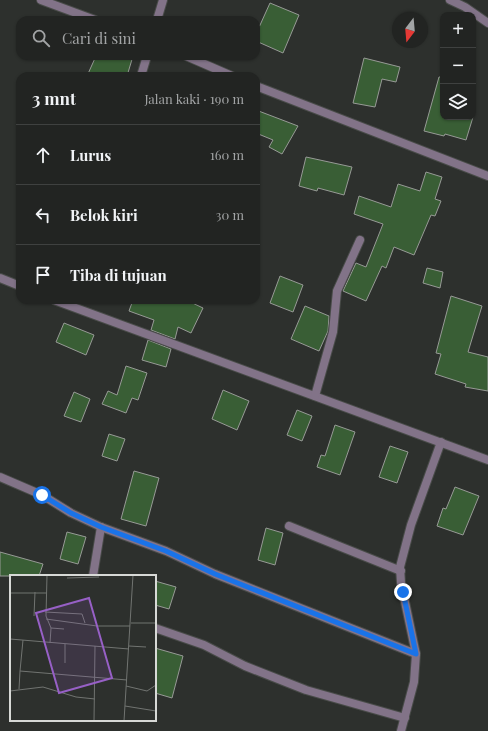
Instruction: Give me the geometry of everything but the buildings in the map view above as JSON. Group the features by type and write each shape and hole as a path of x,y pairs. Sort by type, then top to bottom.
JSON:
{"street":[{"path":"41,0 83,16"},
{"path":"158,16 163,0"},
{"path":"450,0 465,7 488,23"},
{"path":"141,72 146,60"},
{"path":"195,60 223,72"},
{"path":"260,88 488,176"},
{"path":"315,396 333,332 337,291 360,240"},
{"path":"0,278 16,284"},
{"path":"73,304 488,460"},
{"path":"401,731 414,682 416,654 401,583 401,571 411,525 441,442"},
{"path":"0,477 42,495 71,513 101,527 166,551 215,574 416,654"},
{"path":"289,526 401,571"},
{"path":"93,575 101,527"},
{"path":"156,628 204,645 245,666 306,690 405,718"}],"route":[{"path":"42,495 71,513 101,527 179,556 215,574 416,654 403,592"}]}
